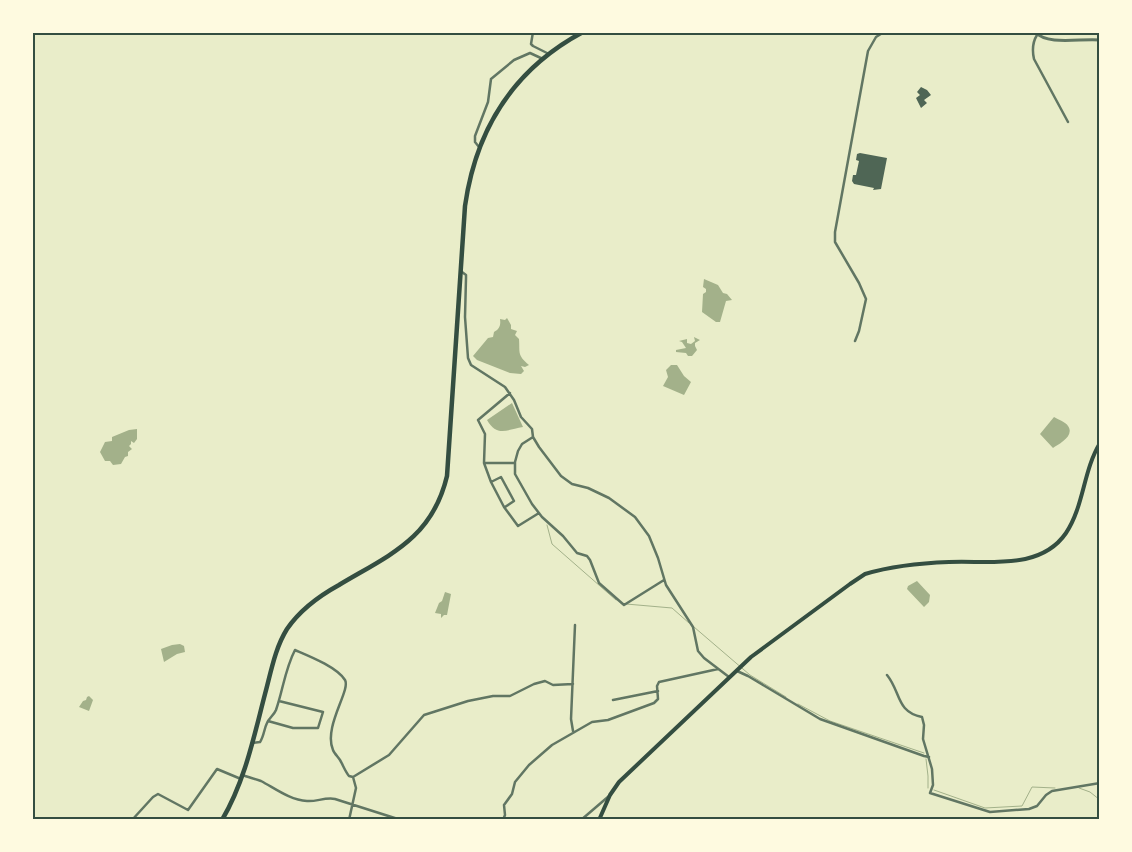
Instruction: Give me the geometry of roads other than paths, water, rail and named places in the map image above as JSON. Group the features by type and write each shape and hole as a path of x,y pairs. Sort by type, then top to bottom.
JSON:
{"highway":[{"path":"222,820 242,777 280,643 292,624 307,606 328,591 395,552 409,541 431,517 444,492 450,449 460,272 468,183 479,147 489,126 511,90 549,54 583,32"}],"main road":[{"path":"599,820 610,795 619,782 729,677 766,645 866,574 883,568 949,562 1024,560 1049,548 1064,535 1072,523 1089,466 1100,443"}],"street":[{"path":"533,32 531,44 549,54"},
{"path":"855,340 859,331 866,299 835,242 835,232 868,51 876,37 884,32"},
{"path":"1068,122 1034,59 1032,49 1036,34 1054,41 1100,40"},
{"path":"479,147 475,142 475,136 488,102 491,79 514,60 530,53 543,59"},
{"path":"460,272 466,275 465,317 468,358 471,365 505,387 510,393 522,417 532,429 533,437 539,447 566,481 588,488 609,498 624,507 635,517 648,536 658,558 664,580 693,627 698,652 729,677"},
{"path":"510,393 478,420 485,434 484,463 504,507 518,526 539,513"},
{"path":"533,437 522,444 518,451 514,463 515,474 539,513 563,536 577,553 587,556 599,583 624,605 664,580"},
{"path":"484,463 514,463"},
{"path":"491,482 501,477 514,501 504,507"},
{"path":"573,731 571,719 575,625"},
{"path":"252,743 260,742 268,721 274,714 290,660 295,650 328,665 344,678 346,683 346,690 340,700 331,725 331,739 332,750 341,762 344,770 349,776 353,777 356,788 349,820"},
{"path":"503,820 505,815 504,805 512,794 513,785 529,765 552,745 573,731 592,722 608,720 654,703 658,699 660,682 719,669"},
{"path":"736,671 748,676 820,719 838,727 877,738 924,756 929,756"},
{"path":"888,675 896,689 900,702 906,710 915,716 922,717 933,786 930,793 988,811 1029,810 1037,806 1052,791 1100,782"},
{"path":"353,777 389,755 424,715 468,701 494,696 510,696 534,684 545,682 553,685 573,684"},
{"path":"613,700 658,691"},
{"path":"268,721 294,728 318,728 322,712 279,701"},
{"path":"132,820 158,794 188,810 217,769 258,780 292,798 309,802 328,798 401,820"},
{"path":"581,820 610,795"}],"waterway":[{"path":"547,525 552,544 616,600"},
{"path":"626,604 672,608 689,623"},
{"path":"694,627 750,675 786,697"},
{"path":"798,704 830,721 924,753"},
{"path":"926,759 928,788"},
{"path":"934,790 985,808 1022,806 1032,787 1055,788"},
{"path":"1079,788 1090,792 1100,800"}]}
